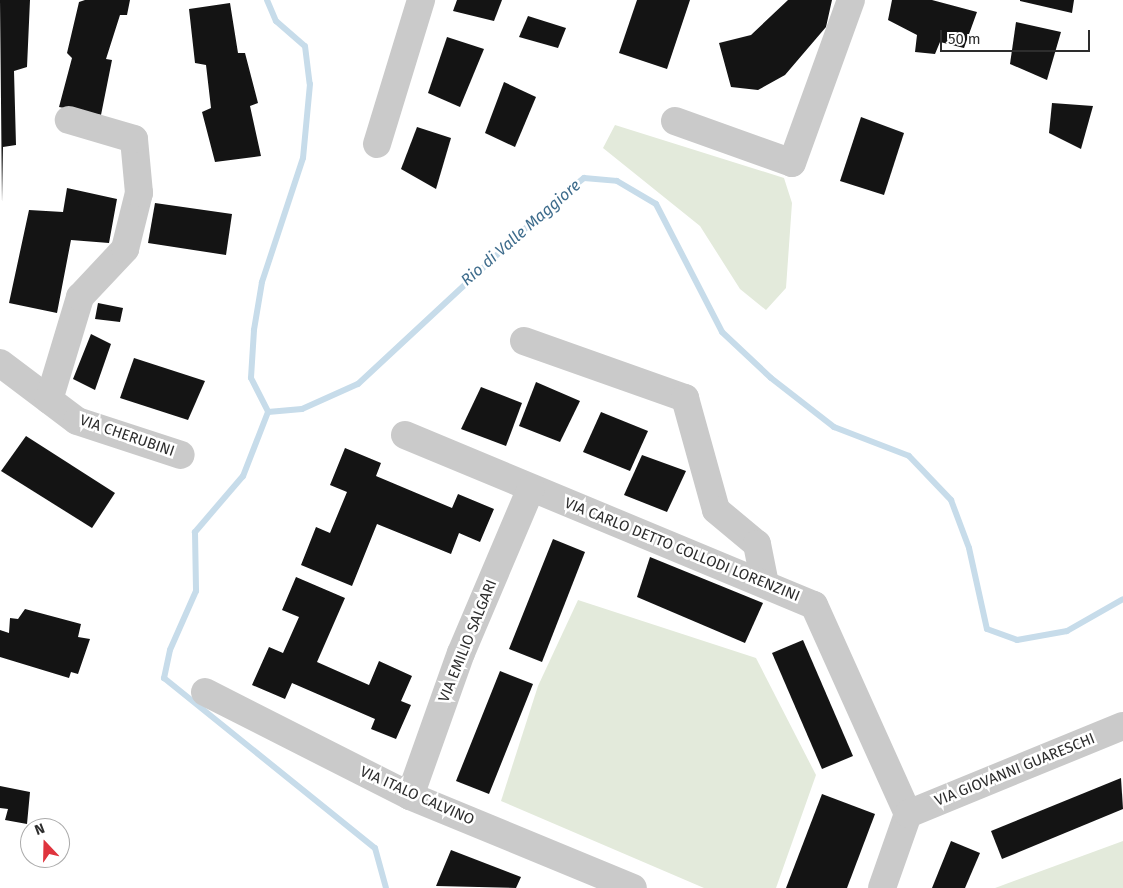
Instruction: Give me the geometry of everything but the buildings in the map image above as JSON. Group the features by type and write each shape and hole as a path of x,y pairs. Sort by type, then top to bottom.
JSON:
{"street":[{"path":"377,144 421,0"},
{"path":"675,121 792,163 852,0"},
{"path":"49,400 80,297 125,249 139,193 134,139 70,120"},
{"path":"524,342 685,398 716,510 757,544 765,584"},
{"name":"VIA CHERUBINI","path":"0,363 77,420 181,455"},
{"name":"VIA CARLO DETTO COLLODI LORENZINI","path":"405,435 814,605 908,814"},
{"name":"VIA EMILIO SALGARI","path":"410,796 461,653 531,488"},
{"name":"VIA ITALO CALVINO","path":"206,692 410,796 633,888"},
{"name":"VIA GIOVANNI GUARESCHI","path":"908,814 1123,726"},
{"path":"882,888 908,814"}],"green space":[{"path":"615,125 784,178 792,203 786,288 766,310 740,289 700,226 603,148"},
{"path":"578,600 756,658 816,775 776,888 704,888 501,801 538,686"},
{"path":"1123,841 1123,888 995,888"}],"waterway":[{"name":"Rio di Valle Maggiore","path":"267,0 276,21 305,46 310,84 303,158 262,282 254,330 251,378 268,412 302,409 358,384 553,203 584,178 617,181 656,204 722,332 771,378 834,427 909,456 951,500 969,548 987,629 1017,640 1067,631 1123,599"},
{"path":"268,412 243,476 195,532 196,591 170,650 164,678 375,848 386,888"}]}
